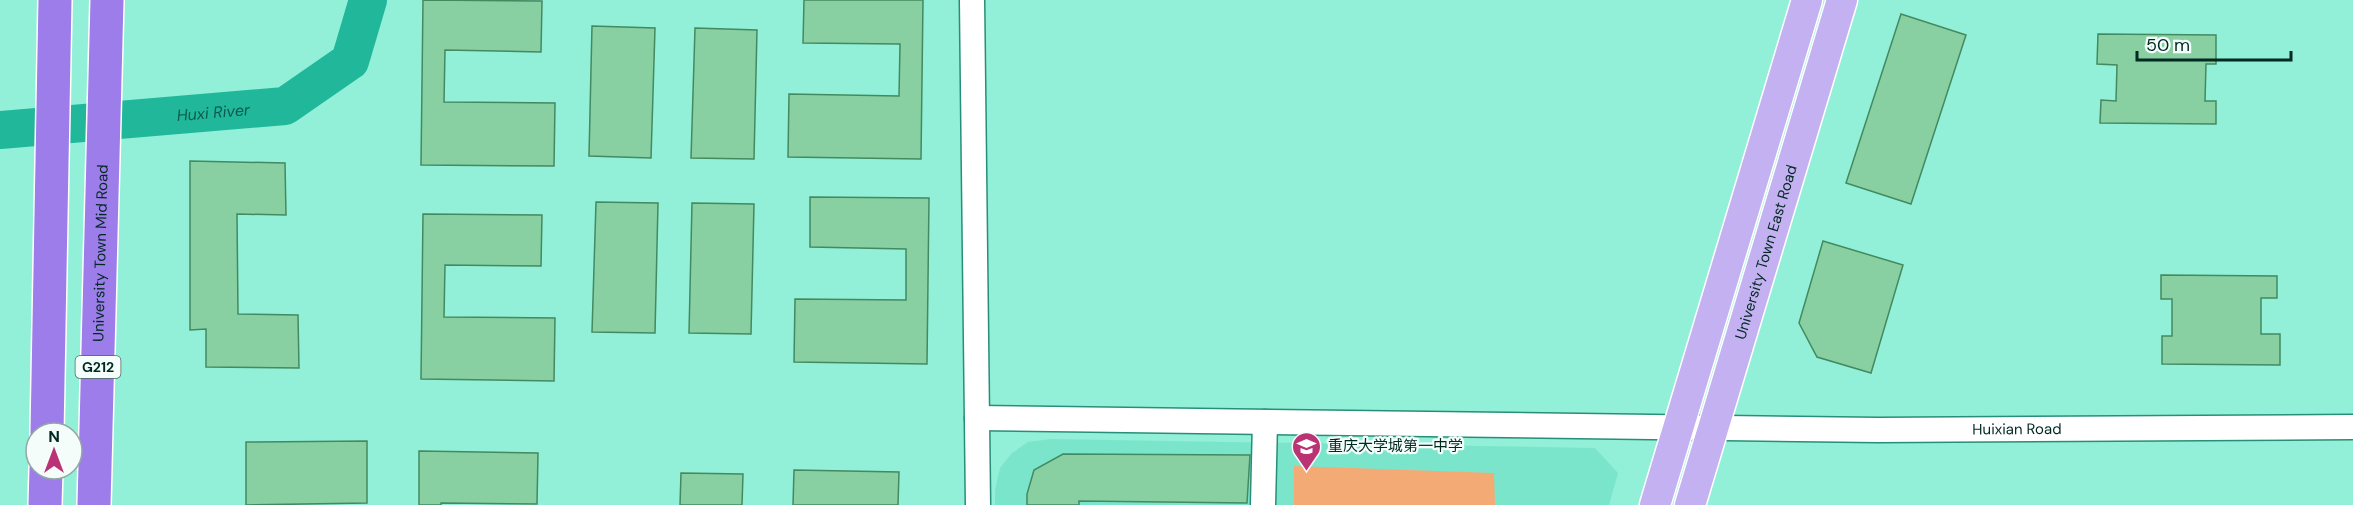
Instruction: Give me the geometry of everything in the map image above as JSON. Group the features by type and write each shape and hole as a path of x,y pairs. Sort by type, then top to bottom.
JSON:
{"highway":[{"path":"46,421 55,0"},
{"name":"University Town Mid Road","path":"94,505 103,230 107,0"},
{"path":"45,505 46,481"}],"main road":[{"path":"1655,505 1807,0"},
{"name":"University Town East Road","path":"1690,505 1842,0"}],"street":[{"path":"972,0 978,505"},
{"name":"Huixian Road","path":"977,418 1878,430 2353,427"},
{"path":"1263,505 1264,422"}],"shaded area":[{"name":"重庆大学城第一中学","path":"1051,439 1595,448 1618,473 1609,505 995,505 995,490 1000,468 1012,453 1028,442"},
{"path":"1294,466 1494,473 1495,505 1294,505"}],"building":[{"path":"423,0 542,1 541,52 445,50 444,102 555,103 554,166 421,165"},
{"path":"804,0 923,0 921,159 788,157 789,94 899,96 900,44 803,43"},
{"path":"1901,14 1966,35 1911,204 1846,183"},
{"path":"592,26 655,28 651,158 589,156"},
{"path":"695,28 757,30 754,159 691,158"},
{"path":"2098,34 2216,35 2216,64 2206,64 2205,101 2216,101 2216,124 2100,123 2101,100 2116,101 2117,65 2097,64"},
{"path":"190,161 285,163 286,215 237,214 238,314 298,315 299,368 206,367 206,329 190,330"},
{"path":"810,197 929,198 927,364 794,362 795,299 906,300 906,249 810,247"},
{"path":"596,202 658,203 655,333 592,332"},
{"path":"692,203 754,204 751,334 689,333"},
{"path":"423,214 542,215 541,266 445,265 444,317 555,318 554,381 421,379"},
{"path":"1823,241 1903,265 1871,373 1817,357 1799,323"},
{"path":"2161,275 2277,276 2277,298 2261,298 2261,334 2280,334 2280,365 2162,364 2162,336 2172,336 2172,299 2161,299"},
{"path":"367,441 367,503 246,505 246,442"},
{"path":"419,451 538,453 537,504 441,503 441,505 419,505"},
{"path":"1063,454 1250,455 1247,503 1079,501 1079,505 1027,505 1027,494 1034,470"},
{"path":"794,470 899,472 898,505 793,505"},
{"path":"681,473 743,474 742,505 680,505"}],"waterway":[{"name":"Huxi River","path":"0,130 285,106 350,61 368,0"}],"place":[{"name":"重庆大学城第一中学","path":"1307,472"}]}
